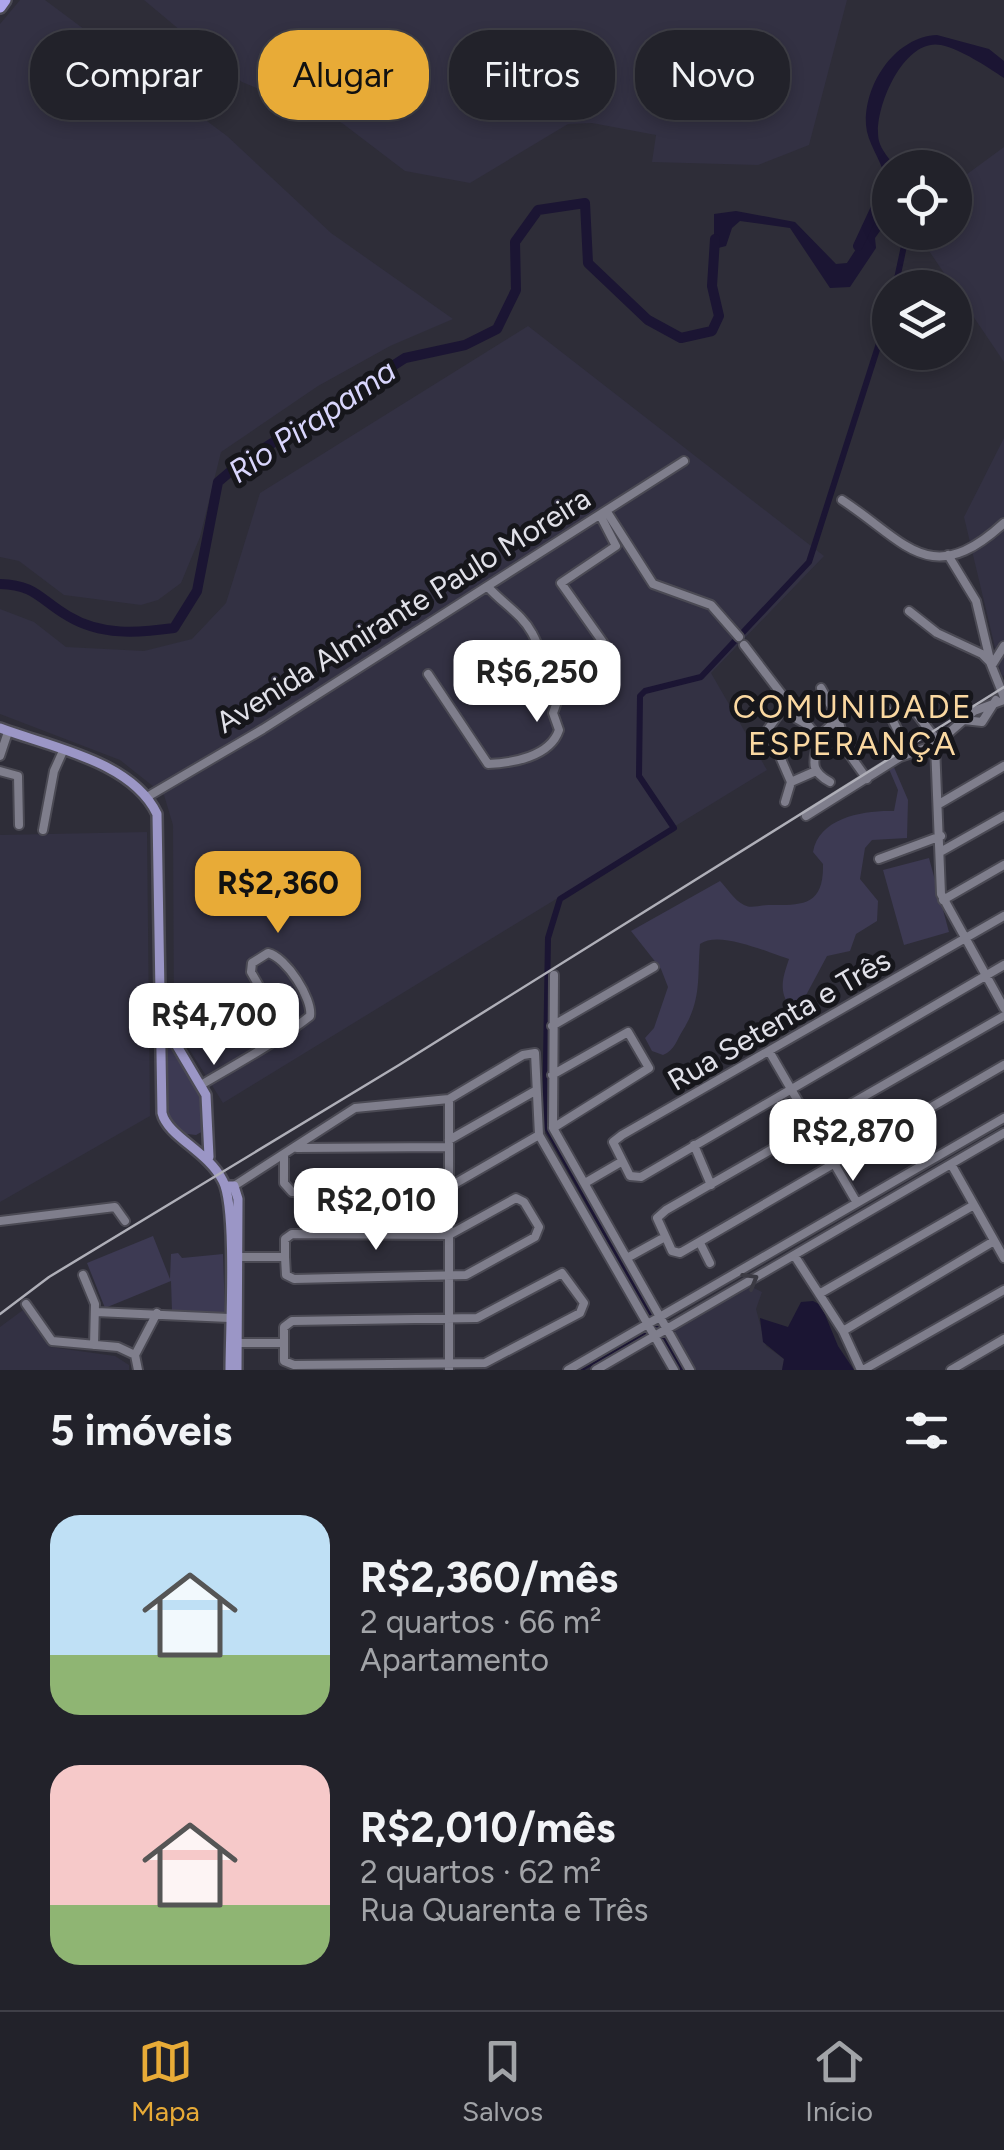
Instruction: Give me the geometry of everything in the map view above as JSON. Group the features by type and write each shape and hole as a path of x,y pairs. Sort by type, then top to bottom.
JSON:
{"highway":[{"path":"0,7 5,0"}],"main road":[{"path":"4,730 121,776 147,798 157,814 161,835 162,1113 169,1130 209,1157 238,1200 238,1257 229,1318 230,1370"},
{"path":"163,1022 207,1098 209,1157"},
{"path":"187,1140 208,1131"},
{"path":"229,1186 238,1370"}],"street":[{"name":"Avenida Almirante Paulo Moreira","path":"147,798 684,461"},
{"path":"842,500 916,555 948,554 973,546 1004,523"},
{"path":"604,513 654,584 711,605 781,693 780,709 768,729 791,782 785,802"},
{"path":"604,513 616,546 562,583 606,648"},
{"path":"806,816 908,753 937,744 964,720 1001,698 976,601 948,554"},
{"path":"428,674 488,764 538,754 554,742 559,730 554,713 558,698 544,676 537,642 527,624 488,587"},
{"path":"909,610 936,633 974,649 991,663"},
{"path":"991,663 1004,646"},
{"path":"821,688 838,720 846,751 867,779"},
{"path":"887,708 908,753"},
{"path":"780,709 808,725 818,737"},
{"path":"916,712 937,744 944,900 1004,1012 658,1218 674,1254 700,1243 1004,1065"},
{"path":"830,782 816,772 811,758 818,737 838,720"},
{"path":"0,756 4,730"},
{"path":"43,830 54,771 64,751"},
{"path":"939,804 1004,766"},
{"path":"0,771 18,776 19,825"},
{"path":"791,782 816,772"},
{"path":"942,850 1004,816"},
{"path":"879,859 941,836"},
{"path":"944,900 1004,865"},
{"name":"Rua Setenta e Três","path":"621,1162 613,1142 622,1135 1004,916"},
{"path":"202,1085 286,1033 310,1016 312,1008 280,958 268,954 252,964 251,972 286,1033"},
{"path":"584,1184 621,1162 633,1178 1004,965"},
{"path":"552,1026 654,966"},
{"path":"554,975 553,1128 690,1370"},
{"path":"552,1074 628,1032 649,1068 553,1128"},
{"path":"769,1051 857,1202"},
{"path":"229,1186 361,1106 449,1099 533,1052 539,1135 674,1370"},
{"path":"297,1148 449,1144 536,1091"},
{"path":"449,1099 449,1367"},
{"path":"596,1370 652,1329 660,1316 1004,1118"},
{"path":"568,1370 652,1329 667,1329 1004,1133"},
{"path":"284,1156 284,1183 292,1192 449,1189 539,1135"},
{"path":"694,1145 711,1185"},
{"path":"951,1164 1004,1258"},
{"path":"521,1199 539,1226 535,1236 482,1269 450,1278 294,1279 286,1275 286,1239 292,1234 450,1235 521,1199"},
{"path":"0,1221 115,1206 125,1221"},
{"path":"819,1294 974,1206"},
{"path":"627,1258 665,1237"},
{"path":"843,1331 994,1241"},
{"path":"700,1243 710,1263"},
{"path":"794,1255 843,1331 862,1370 1004,1290"},
{"path":"238,1257 285,1257"},
{"path":"83,1275 96,1312 94,1345"},
{"path":"558,1275 567,1275 584,1308 491,1362 449,1367 294,1365 284,1361 284,1328 292,1321 449,1321 485,1316 558,1275"},
{"path":"26,1304 48,1338 118,1347 135,1355"},
{"path":"96,1312 229,1318"},
{"path":"138,1370 135,1355 157,1314"},
{"path":"951,1370 1004,1339"},
{"path":"237,1343 284,1343"}],"shaded area":[{"path":"20,0 45,0 85,30 30,30 30,120 206,120 331,233 453,319 390,346 318,386 221,452 200,537 181,583 158,600 141,605 64,595 19,561 0,557 0,24"},
{"path":"144,0 847,0 809,145 758,165 652,162 656,135 592,123 568,124 470,183 405,171 335,120 429,120 429,30 258,30 258,89 238,79 238,30 180,30"},
{"path":"937,35 989,49 1004,61 1004,78 965,54 941,45 927,46 914,53 893,79 886,96 878,128 884,150 874,150 866,125 870,94 885,65 908,44"},
{"path":"1004,147 1004,362 972,315 972,270 942,270 928,250 972,250 972,171"},
{"path":"736,211 795,222 836,264 847,263 872,225 875,250 850,287 830,288 790,228 740,221 732,228 726,246 714,249 714,214"},
{"path":"528,326 824,556 711,673 767,770 223,1103 174,1025 173,825 164,795 120,760 0,714 0,609 34,622 66,647 144,651 192,639 226,603 260,493"},
{"path":"1004,438 1004,675 1002,677 964,517"},
{"path":"893,765 908,800 907,838 872,840 865,848 860,879 878,901 877,921 856,934 850,951 827,956 804,999 790,1007 783,989 789,959 719,939 700,944 698,988 689,1019 670,1051 663,1055 652,1051 645,1038 654,1028 668,987 661,969 631,931 720,881 747,906 808,901 815,896 822,878 823,864 813,852 824,831 857,814 894,811 898,790 889,769"},
{"path":"147,832 150,1116 0,1202 0,835"},
{"path":"929,858 949,932 904,945 883,870"},
{"path":"168,1037 201,1086 205,1130 196,1135 179,1133 167,1111"},
{"path":"153,1236 170,1279 171,1254 178,1253 182,1258 223,1254 225,1314 172,1311 171,1281 105,1308 87,1263"},
{"path":"750,1286 762,1292 756,1309 766,1346 784,1359 782,1370 696,1370 674,1331"},
{"path":"801,1302 821,1305 838,1346 854,1370 782,1370 784,1359 763,1342 760,1318 788,1327"},
{"path":"23,1310 50,1347 115,1356 129,1365 129,1370 0,1370 0,1327"}],"waterway":[{"name":"Rio Pirapama","path":"0,584 30,590 68,616 93,627 133,632 174,628 197,591 218,482 238,465 405,358 465,345 497,329 516,290 515,242 538,210 585,203 588,263 648,320 681,338 712,331 719,316 712,286 715,239"},
{"name":"Rio Pirapama","path":"858,246 872,216"},
{"path":"899,270 903,250"},
{"path":"682,1370 545,1124 548,938 560,899 674,828 639,776 640,696 645,691 701,677 809,562 872,365"},
{"path":"582,1370 657,1327"}],"tram line":[{"path":"0,1314 49,1277 399,1065 1004,687"}],"district":[{"name":"COMUNIDADE ESPERANÇA","path":"853,726"}]}
